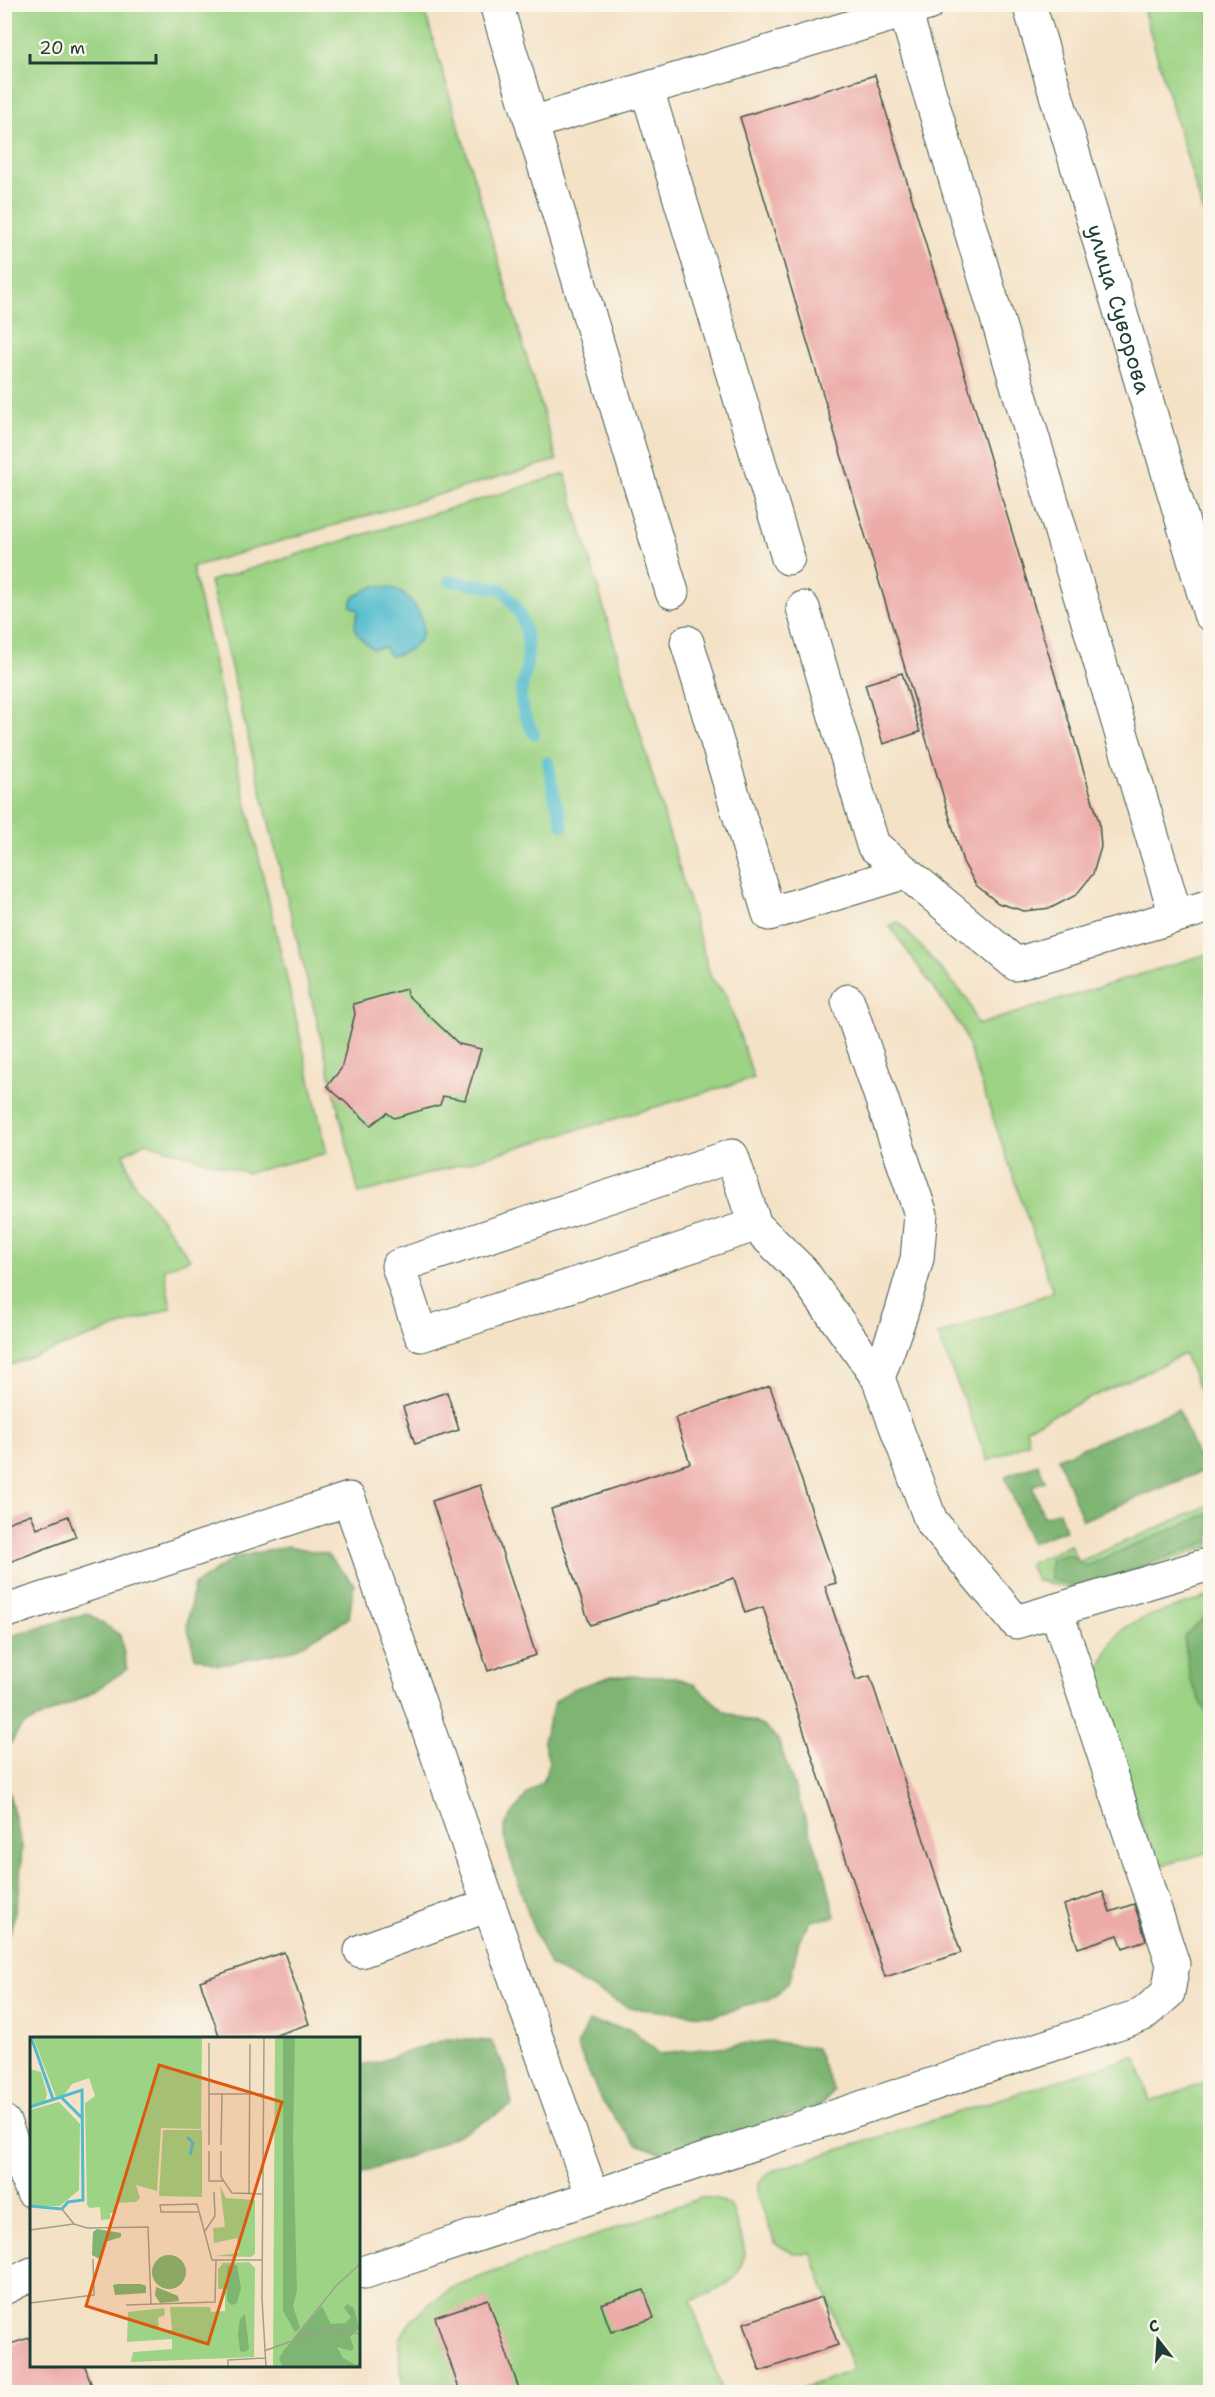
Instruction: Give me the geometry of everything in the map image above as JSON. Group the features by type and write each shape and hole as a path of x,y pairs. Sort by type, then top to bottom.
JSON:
{"main road":[{"path":"496,4 672,592"},
{"name":"улица Суворова","path":"1029,4 1210,614"},
{"path":"532,123 912,7 1176,916"},
{"path":"647,89 788,558"},
{"path":"803,608 873,845 1016,964 1210,906"},
{"path":"687,642 769,914 906,872"},
{"path":"848,1001 921,1214 917,1259 901,1314 878,1378"},
{"path":"755,1225 421,1335 398,1266 732,1156 755,1225 802,1271 878,1378 931,1521 1016,1622 1210,1564"},
{"path":"4,1612 349,1499 489,1905 593,2197"},
{"path":"365,2272 1142,2015 1168,1993 1173,1964 1056,1610"},
{"path":"361,1951 489,1905"},
{"path":"4,2122 30,2186"},
{"path":"4,2288 30,2275"}],"green space":[{"path":"4,5 423,5 557,460 192,567 327,1153 247,1173 145,1142 124,1154 132,1180 190,1259 164,1269 171,1308 5,1367"},
{"path":"1142,5 1210,5 1210,235"},
{"path":"565,474 711,978 726,995 754,1078 359,1194 210,581"},
{"path":"899,922 968,1000 977,1025 1210,953 1210,1415 1184,1354 1026,1428 1029,1442 988,1461 938,1335 1053,1292 962,1028 889,925"},
{"path":"1178,1409 1203,1471 1083,1520 1058,1458"},
{"path":"1038,1464 1045,1481 1032,1486 1044,1517 1059,1511 1065,1530 1031,1543 1005,1476"},
{"path":"1210,1505 1210,1546 1082,1592 1036,1580 1029,1564 1070,1545 1078,1562"},
{"path":"1210,1513 1210,1541 1088,1586 1072,1586 1051,1579 1049,1567 1051,1559 1068,1554 1086,1566"},
{"path":"288,1546 327,1554 354,1584 349,1618 293,1650 218,1665 195,1657 187,1625 194,1585 236,1557"},
{"path":"1210,1596 1210,1852 1156,1867 1096,1687 1108,1651 1115,1638 1127,1626 1149,1616"},
{"path":"87,1613 120,1635 127,1669 90,1694 22,1726 5,1751 5,1638"},
{"path":"1210,1613 1210,1720 1190,1680 1184,1636"},
{"path":"612,1676 675,1677 694,1684 724,1711 764,1726 778,1740 826,1877 835,1917 811,1921 799,1940 790,1980 775,1997 713,2016 629,2008 550,1966 533,1928 507,1848 504,1826 527,1794 544,1780 549,1761 543,1740 555,1702 573,1689"},
{"path":"5,1777 22,1846 19,1894 10,1933 5,1934"},
{"path":"589,2022 630,2029 660,2054 769,2041 816,2048 833,2090 821,2105 668,2155 636,2144 601,2100 577,2046"},
{"path":"446,2039 491,2041 505,2069 512,2105 438,2144 360,2174 360,2066"},
{"path":"1136,2056 1150,2102 1210,2080 1210,2392 792,2392 853,2370 812,2254 794,2254 775,2243 758,2196 758,2184 772,2171"},
{"path":"700,2198 715,2198 731,2206 744,2248 742,2263 733,2279 718,2290 691,2301 723,2392 405,2392 400,2353 403,2333 420,2312 455,2286"}],"water":[{"path":"374,586 391,588 405,595 422,619 421,637 416,645 401,654 390,656 384,647 373,649 355,628 359,611 350,606 354,597"}],"building":[{"path":"875,75 1099,822 1101,847 1093,874 1076,895 1051,908 1024,911 998,903 976,885 963,862 740,117"},
{"path":"902,673 920,732 883,744 865,684"},
{"path":"406,989 407,995 459,1044 481,1049 465,1100 443,1096 440,1105 394,1118 387,1113 371,1125 327,1086 341,1069 355,1014 353,1004"},
{"path":"770,1386 836,1583 825,1586 856,1680 870,1676 961,1953 885,1977 763,1607 745,1613 734,1578 590,1625 551,1509 690,1463 675,1418"},
{"path":"447,1392 459,1430 415,1444 403,1407"},
{"path":"480,1485 536,1655 488,1671 432,1501"},
{"path":"31,1514 37,1529 68,1516 76,1537 4,1564 4,1524"},
{"path":"1103,1892 1110,1912 1134,1904 1146,1940 1123,1948 1118,1935 1078,1948 1064,1905"},
{"path":"284,1952 309,2024 270,2037 220,2037 200,1981"},
{"path":"644,2290 654,2318 611,2332 601,2304"},
{"path":"822,2297 838,2345 760,2371 744,2323"},
{"path":"488,2299 520,2392 460,2392 435,2317"},
{"path":"30,2338 30,2367 85,2367 94,2392 4,2392 4,2346"}],"waterway":[{"path":"450,581 501,589 519,613 526,631 528,651 521,699 534,734"},
{"path":"548,762 554,796 563,825"}]}
